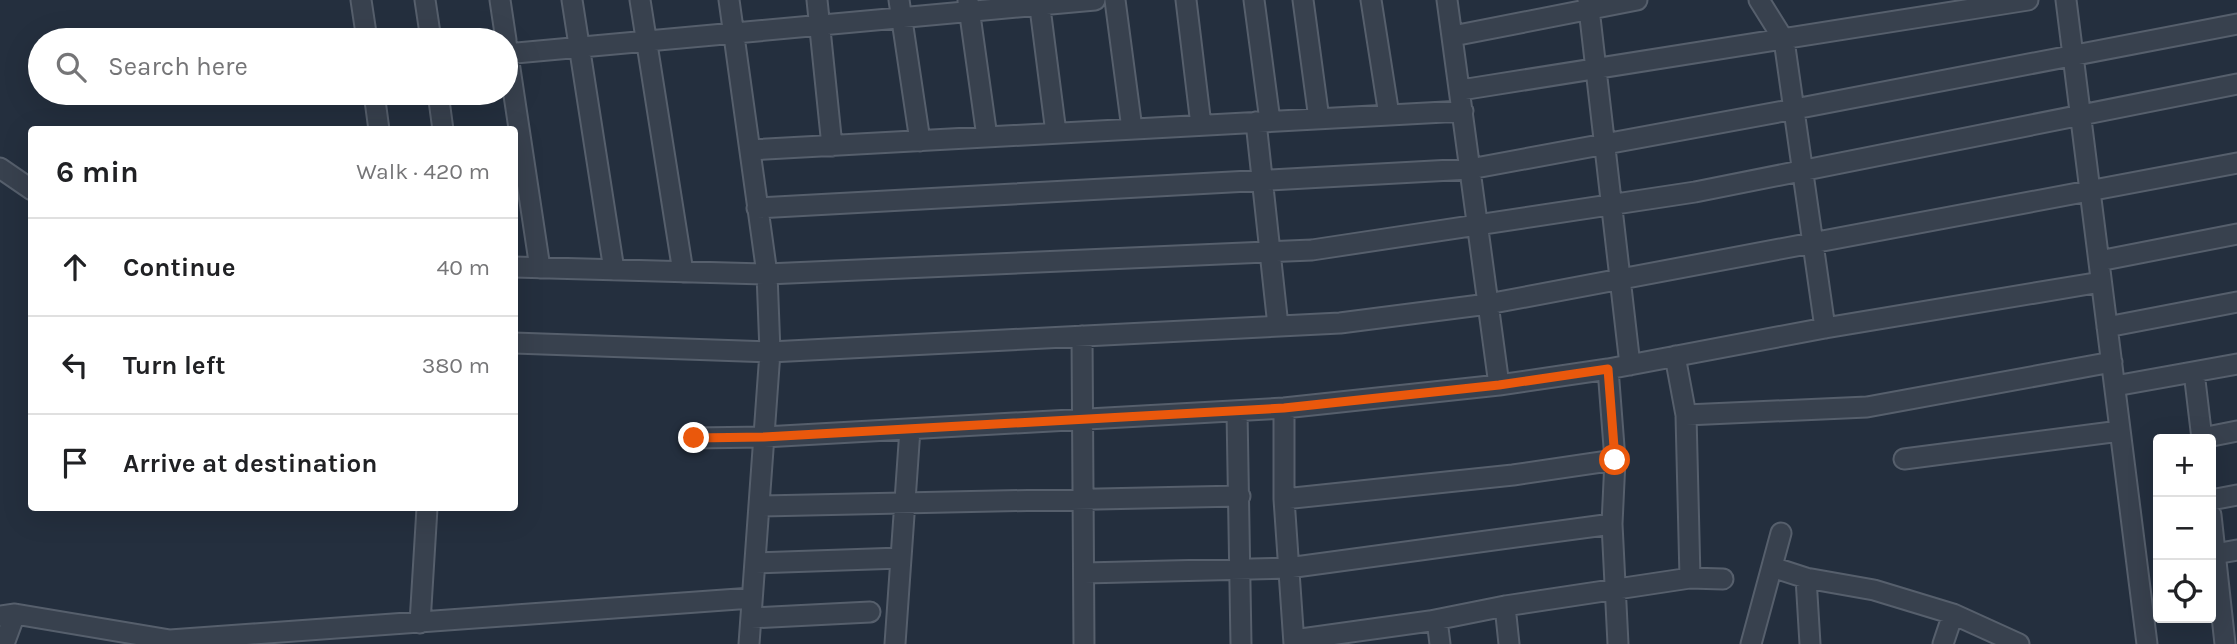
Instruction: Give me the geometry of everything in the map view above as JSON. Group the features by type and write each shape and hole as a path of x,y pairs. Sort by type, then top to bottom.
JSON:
{"street":[{"path":"361,0 365,28"},
{"path":"425,0 429,28"},
{"path":"500,0 504,28"},
{"path":"572,0 614,270"},
{"path":"640,0 683,272"},
{"path":"729,0 766,274 770,352 749,644"},
{"path":"817,0 832,146"},
{"path":"518,47 579,47 819,25 900,9 1095,0"},
{"path":"1115,0 1132,129"},
{"path":"1186,0 1201,125"},
{"path":"1254,0 1263,122 1262,181 1278,326"},
{"path":"1303,0 1319,119"},
{"path":"1371,0 1389,115"},
{"path":"1447,0 1499,385"},
{"path":"1452,36 1589,5 1637,0"},
{"path":"1759,0 1784,40 1825,328"},
{"path":"1461,90 2028,0"},
{"path":"2066,0 2147,644"},
{"path":"1039,2 1056,133"},
{"path":"1589,5 1630,365"},
{"path":"968,6 987,137"},
{"path":"900,9 920,141"},
{"path":"757,208 1470,169 2237,24"},
{"path":"518,267 766,274 1312,250 1695,192 2237,83"},
{"path":"376,105 378,126"},
{"path":"440,105 442,126"},
{"path":"515,105 540,268"},
{"path":"750,150 1463,111"},
{"path":"518,343 770,352 1340,323 1488,304 2237,163"},
{"path":"0,168 28,187"},
{"path":"2099,261 2237,234"},
{"path":"694,438 764,437 1284,408 1499,385 1608,369 1825,328 2101,282"},
{"path":"2107,327 2237,302"},
{"path":"1082,336 1084,644"},
{"path":"1675,356 1686,415 1690,578"},
{"path":"1686,415 1867,407 2112,362"},
{"path":"2115,386 2237,364"},
{"path":"1608,369 1615,460 1612,524 1618,644"},
{"path":"2194,372 2202,434"},
{"path":"1284,408 1284,499 1294,642 1690,578 1723,579"},
{"path":"1237,411 1241,644"},
{"path":"895,644 910,429"},
{"path":"1904,459 2120,431"},
{"path":"2216,435 2237,431"},
{"path":"1284,499 1513,475 1615,460"},
{"path":"2216,499 2237,495"},
{"path":"759,506 1240,496"},
{"path":"420,623 427,511"},
{"path":"1084,573 1288,568 1612,524"},
{"path":"1751,644 1781,533"},
{"path":"2216,554 2237,550"},
{"path":"2216,557 2229,595 2229,642"},
{"path":"755,563 901,558"},
{"path":"1772,567 1806,578 1874,590 1953,614 2019,644"},
{"path":"1806,578 1810,644"},
{"path":"1506,606 1509,644"},
{"path":"4,644 8,615 125,639 212,641 420,623 751,608 870,612"},
{"path":"1943,644 1953,614"},
{"path":"1437,620 1440,644"}],"route":[{"path":"694,438 764,437 1284,408 1499,385 1608,369 1615,460"}]}
